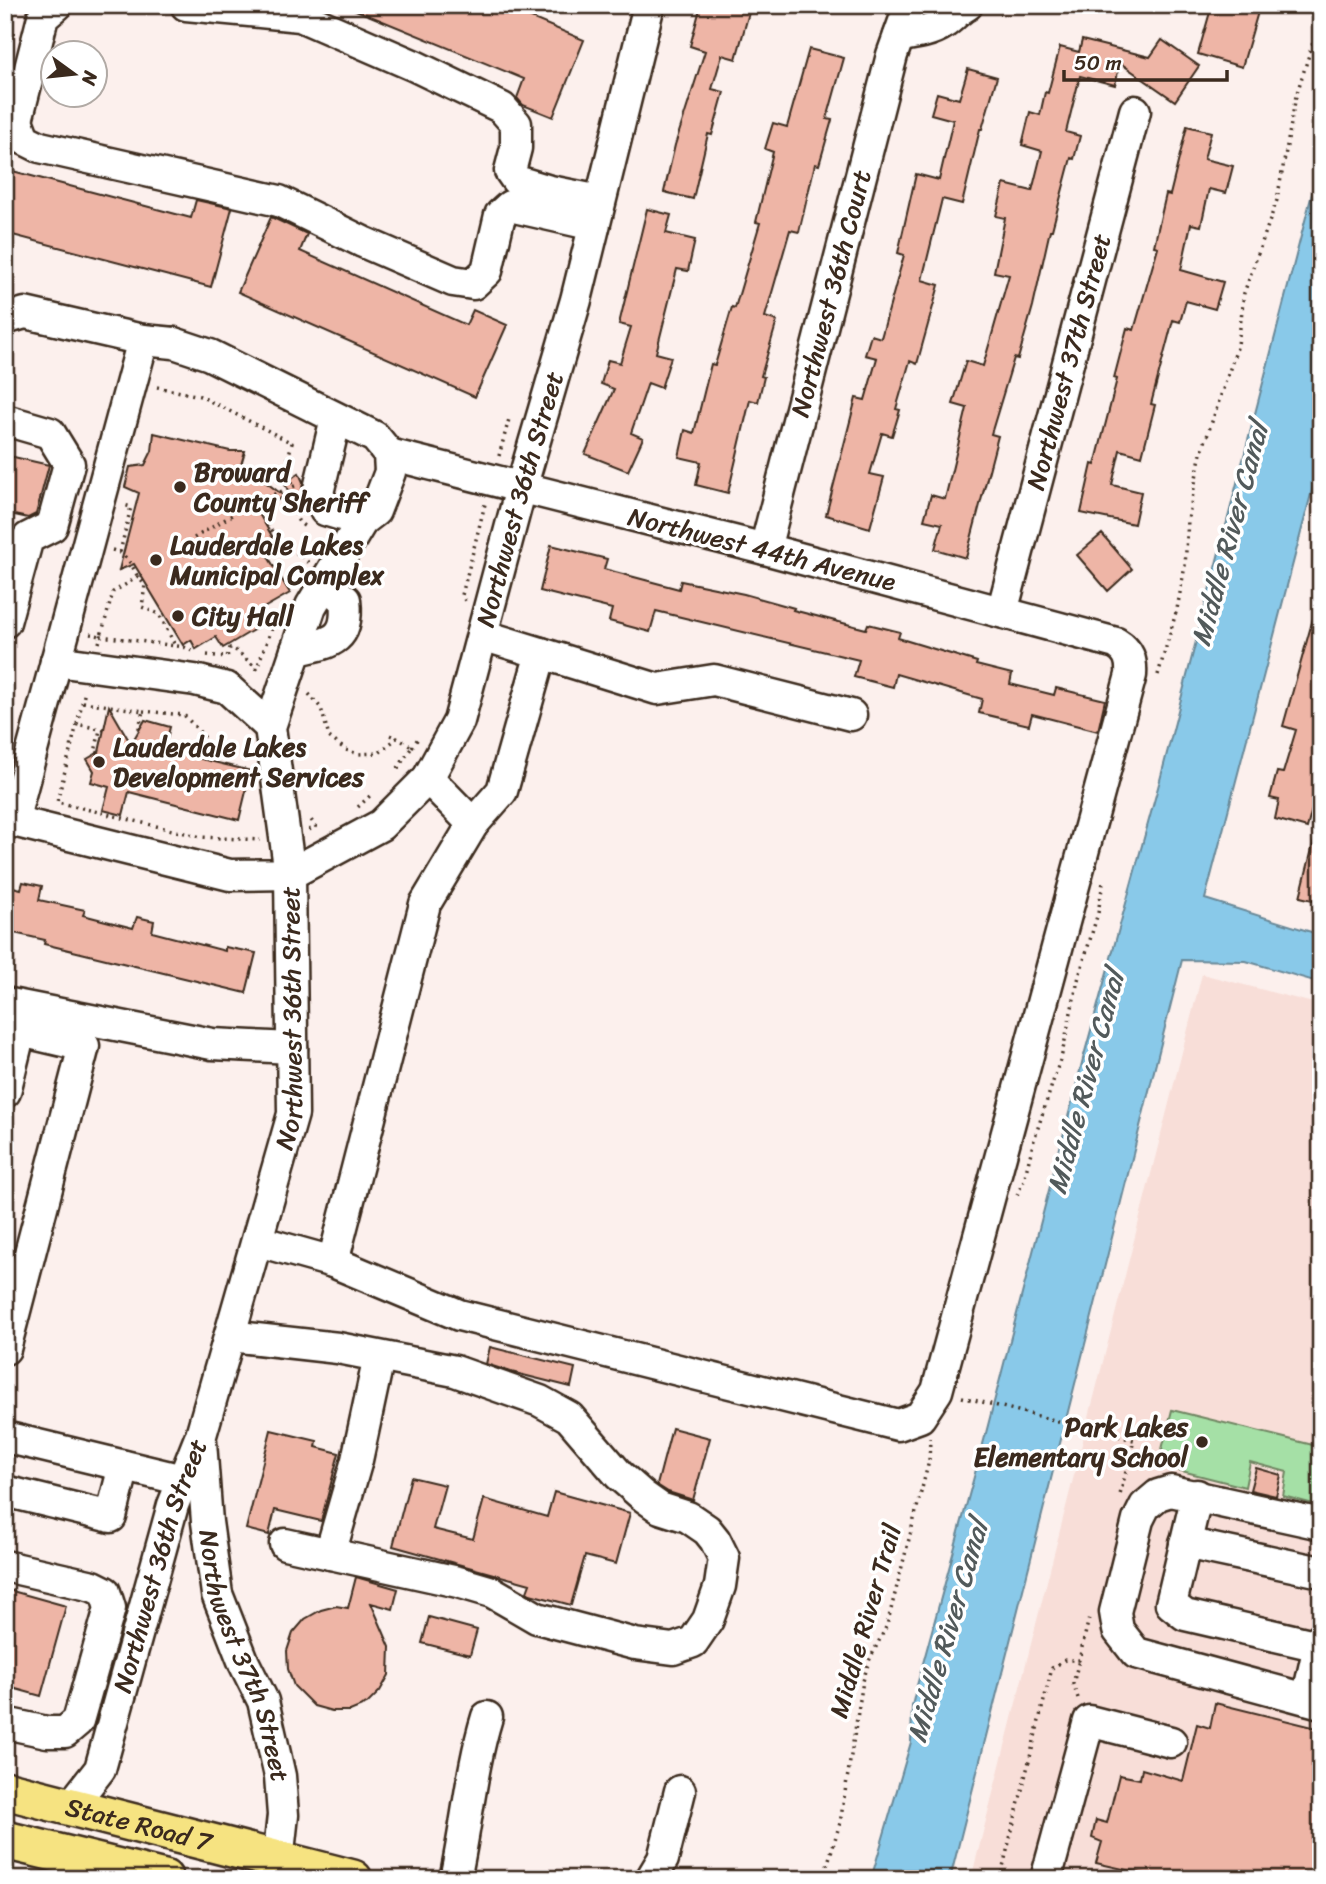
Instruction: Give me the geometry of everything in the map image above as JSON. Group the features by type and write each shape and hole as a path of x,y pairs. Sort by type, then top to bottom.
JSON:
{"main road":[{"name":"State Road 7","path":"5,1790 278,1869 353,1879"},
{"name":"State Road 7","path":"5,1840 111,1872 164,1879"}],"street":[{"path":"57,5 43,18 17,120 23,139 40,147 279,201 363,242 453,281 473,284 487,271 500,215 513,194 510,171 516,148 516,124 502,108 415,65 300,16 186,5"},
{"name":"Northwest 36th Street","path":"71,1807 100,1769 170,1518 201,1435 293,1114 290,874 382,825 428,778 459,721 520,488 576,300 649,5"},
{"name":"Northwest 36th Court","path":"765,549 892,55 910,5"},
{"path":"899,36 932,29 944,23 960,7"},
{"name":"Northwest 37th Street","path":"1003,612 1135,111"},
{"path":"513,194 550,191 597,213"},
{"path":"5,319 25,313 143,340 174,343 210,355 375,437 389,454 390,472 375,512 362,521 313,574 345,600 347,618 339,636 292,662 270,727 290,874 230,875 9,820 56,661 143,340"},
{"path":"336,418 318,493 325,510 362,521"},
{"path":"5,420 50,433 69,464 52,526 17,535 5,622"},
{"name":"Northwest 44th Avenue","path":"389,454 765,549 1084,634 1116,643 1126,649 1131,659 1131,675 991,1190"},
{"path":"482,635 657,690 713,680 851,715"},
{"path":"333,1262 425,904 473,824 502,791 541,653"},
{"path":"56,661 195,680 227,688 270,727"},
{"path":"428,778 473,824"},
{"path":"5,1003 212,1044 292,1048"},
{"path":"5,1092 20,1031 84,1046 5,1349"},
{"path":"258,1241 333,1262 459,1315 898,1424 920,1417 937,1391 991,1190"},
{"path":"230,1336 284,1341 455,1371 540,1401 569,1418 619,1475 643,1496 660,1508 688,1517 707,1530 724,1558 720,1586 708,1620 693,1642 673,1649 635,1644 537,1618 492,1592 458,1582 285,1544"},
{"path":"330,1554 357,1460 379,1357"},
{"name":"Northwest 37th Street","path":"201,1435 207,1522 217,1594 244,1663 263,1701 280,1776 283,1815 278,1869"},
{"path":"5,1437 183,1480"},
{"path":"5,1491 111,1517 124,1466"},
{"path":"1197,1495 1171,1604 1185,1615 1320,1642 1314,1701 1136,1653 1118,1630 1115,1612 1138,1520 1144,1506 1158,1495 1171,1491 1197,1495 1321,1524"},
{"path":"1185,1543 1321,1572"},
{"path":"5,1566 93,1586 105,1592 110,1608 78,1721 65,1732 47,1732 5,1723"},
{"path":"455,1879 487,1717"},
{"path":"1046,1879 1089,1721 1171,1742"},
{"path":"651,1879 663,1859 680,1791"}],"path":[{"path":"1156,683 1177,609 1185,566 1188,520 1200,457 1238,345 1244,293 1277,200 1296,96 1321,17"},
{"path":"132,381 200,396 292,443 285,470 295,486 295,515 299,523 310,530"},
{"path":"194,538 254,502 295,486"},
{"path":"254,502 281,546 299,554 313,574"},
{"path":"313,574 316,555"},
{"path":"176,647 159,614 142,607 145,584 138,578 113,592 85,688 57,802 201,837 246,841 285,837 326,824"},
{"path":"256,670 272,628 284,607"},
{"path":"101,636 227,657 230,648 249,660 256,670 273,677 276,670 292,662 321,708 329,737 346,750 358,754 379,753 397,738"},
{"path":"83,702 184,716 207,740 201,759"},
{"path":"138,732 143,711"},
{"path":"77,724 102,730 95,752 99,753"},
{"path":"390,735 412,747 393,774"},
{"path":"203,753 216,757 215,762"},
{"path":"352,811 376,792"},
{"path":"308,816 316,827"},
{"path":"991,1190 1011,1196 1017,1196 1020,1192 1062,1054 1078,980 1098,912 1105,872"},
{"path":"975,1401 1134,1440 1119,1502"},
{"name":"Middle River Trail","path":"823,1879 840,1823 863,1681 869,1661 887,1625 929,1461 932,1444 929,1431 920,1417"},
{"path":"1089,1721 1073,1684 1092,1607"},
{"path":"1000,1879 1052,1668 1065,1660 1079,1660"}],"shaded area":[{"name":"Park Lakes Elementary School","path":"1202,974 1321,1005 1321,1879 971,1879"}],"green space":[{"path":"1172,1410 1321,1447 1321,1506 1283,1496 1287,1472 1250,1462 1245,1487 1158,1465"}],"water":[{"name":"Middle River Canal","path":"1321,159 1321,456 1205,899 1321,935 1321,983 1246,961 1182,960 950,1879 871,1879 911,1742 912,1706 916,1689 1160,780"}],"building":[{"path":"500,5 584,40 553,117 523,105 517,98 524,79 346,6"},
{"path":"701,5 736,5 750,9 736,59 722,55 712,89 724,92 712,135 708,134 693,199 664,192 675,145 705,51 690,46"},
{"path":"1212,5 1260,5 1242,67 1198,54"},
{"path":"1082,40 1150,57 1162,40 1199,66 1175,101 1120,63 1115,85 1080,76 1066,132 1080,136 1050,230 1018,359 1014,358 991,434 998,436 966,558 935,549 942,524 924,520 931,495 945,499 967,408 953,404 966,361 983,366 1009,275 994,272 1005,218 996,216 1004,184 1032,191 1042,151 1022,145 1030,112 1040,115 1060,47 1079,52"},
{"path":"809,49 844,58 827,119 832,120 819,165 815,164 799,232 790,230 765,317 777,321 761,376 764,377 758,402 750,400 728,493 696,485 701,462 679,457 685,430 694,433 711,364 715,365 732,307 735,308 760,223 756,222 773,152 765,149 773,123 787,127"},
{"path":"968,69 997,77 980,129 962,204 942,199 922,280 939,285 917,364 910,361 896,409 900,410 892,436 882,433 870,474 884,477 870,528 826,515 856,398 865,400 877,358 865,355 871,335 881,338 904,255 898,253 916,174 939,180 953,120 931,114 937,93 959,99"},
{"path":"1187,126 1211,132 1204,159 1233,166 1226,193 1209,189 1201,226 1191,224 1181,270 1223,282 1215,309 1186,301 1180,322 1173,320 1151,404 1155,405 1142,456 1120,450 1112,485 1141,492 1134,524 1081,513 1117,379 1114,378 1127,328 1134,330 1158,247 1154,246 1166,194 1170,195"},
{"path":"5,169 191,218 196,200 232,208 211,287 5,233"},
{"path":"647,209 671,215 666,233 695,240 688,271 677,269 656,353 671,357 661,388 648,383 631,433 643,438 628,471 585,454 614,389 601,384 608,360 620,363 631,327 619,324"},
{"path":"271,217 307,234 300,251 466,325 473,310 507,325 475,397 238,292"},
{"path":"154,433 230,451 245,451 238,475 264,481 284,496 258,512 276,543 264,550 290,593 253,614 260,626 223,648 216,637 196,649 191,640 183,645 134,564 119,570 139,493 125,487 130,467 145,465 152,451"},
{"path":"5,455 49,465 36,514 28,518 5,513"},
{"path":"299,473 303,482 300,510 284,483"},
{"path":"1102,534 1132,569 1108,591 1077,555"},
{"path":"551,545 607,559 604,569 679,589 681,581 744,594 866,629 868,624 900,632 898,638 977,662 976,665 1012,674 1010,684 1054,695 1056,688 1105,700 1098,731 1032,714 1029,725 979,713 982,699 896,674 893,687 854,677 859,660 656,611 650,632 609,621 612,609 540,591"},
{"path":"1316,608 1321,609 1321,800 1315,798 1307,828 1275,819 1279,800 1270,798 1277,772 1283,773 1296,730 1283,726"},
{"path":"109,706 131,744 145,720 170,727 164,750 251,771 239,820 129,792 123,815 103,810 109,787 91,782 94,771 87,759 99,752"},
{"path":"1314,841 1321,842 1321,902 1300,897"},
{"path":"23,882 42,886 39,900 85,910 83,915 133,928 137,917 154,921 152,932 225,951 225,947 256,953 246,993 44,944 45,940 5,931 5,885 21,889"},
{"path":"490,1347 575,1368 571,1387 486,1364"},
{"path":"672,1428 710,1438 693,1500 668,1492 657,1485"},
{"path":"271,1430 317,1441 316,1447 339,1453 321,1521 275,1510 269,1535 246,1529"},
{"path":"1256,1468 1281,1475 1276,1496 1250,1490"},
{"path":"411,1477 445,1485 433,1529 473,1539 484,1499 547,1517 554,1492 630,1513 616,1564 585,1556 571,1605 530,1594 527,1592 530,1584 393,1546"},
{"path":"356,1577 398,1589 393,1609 371,1603 390,1647 389,1675 380,1691 367,1704 350,1711 332,1711 314,1706 294,1686 288,1669 287,1651 293,1633 305,1619 321,1610 336,1606 348,1608"},
{"path":"5,1589 66,1606 41,1696 5,1686"},
{"path":"429,1617 477,1630 470,1655 422,1643"},
{"path":"1215,1703 1321,1729 1321,1879 1168,1879 1096,1863 1102,1842 1092,1838 1096,1820 1107,1823 1119,1775 1140,1779 1142,1769 1183,1781 1197,1724 1210,1728"}],"place":[{"name":"Broward County Sheriff","path":"180,487"},
{"name":"Lauderdale Lakes Municipal Complex","path":"156,560"},
{"name":"City Hall","path":"178,616"},
{"name":"Lauderdale Lakes Development Services","path":"99,762"},
{"name":"Park Lakes Elementary School","path":"1202,1442"}]}
